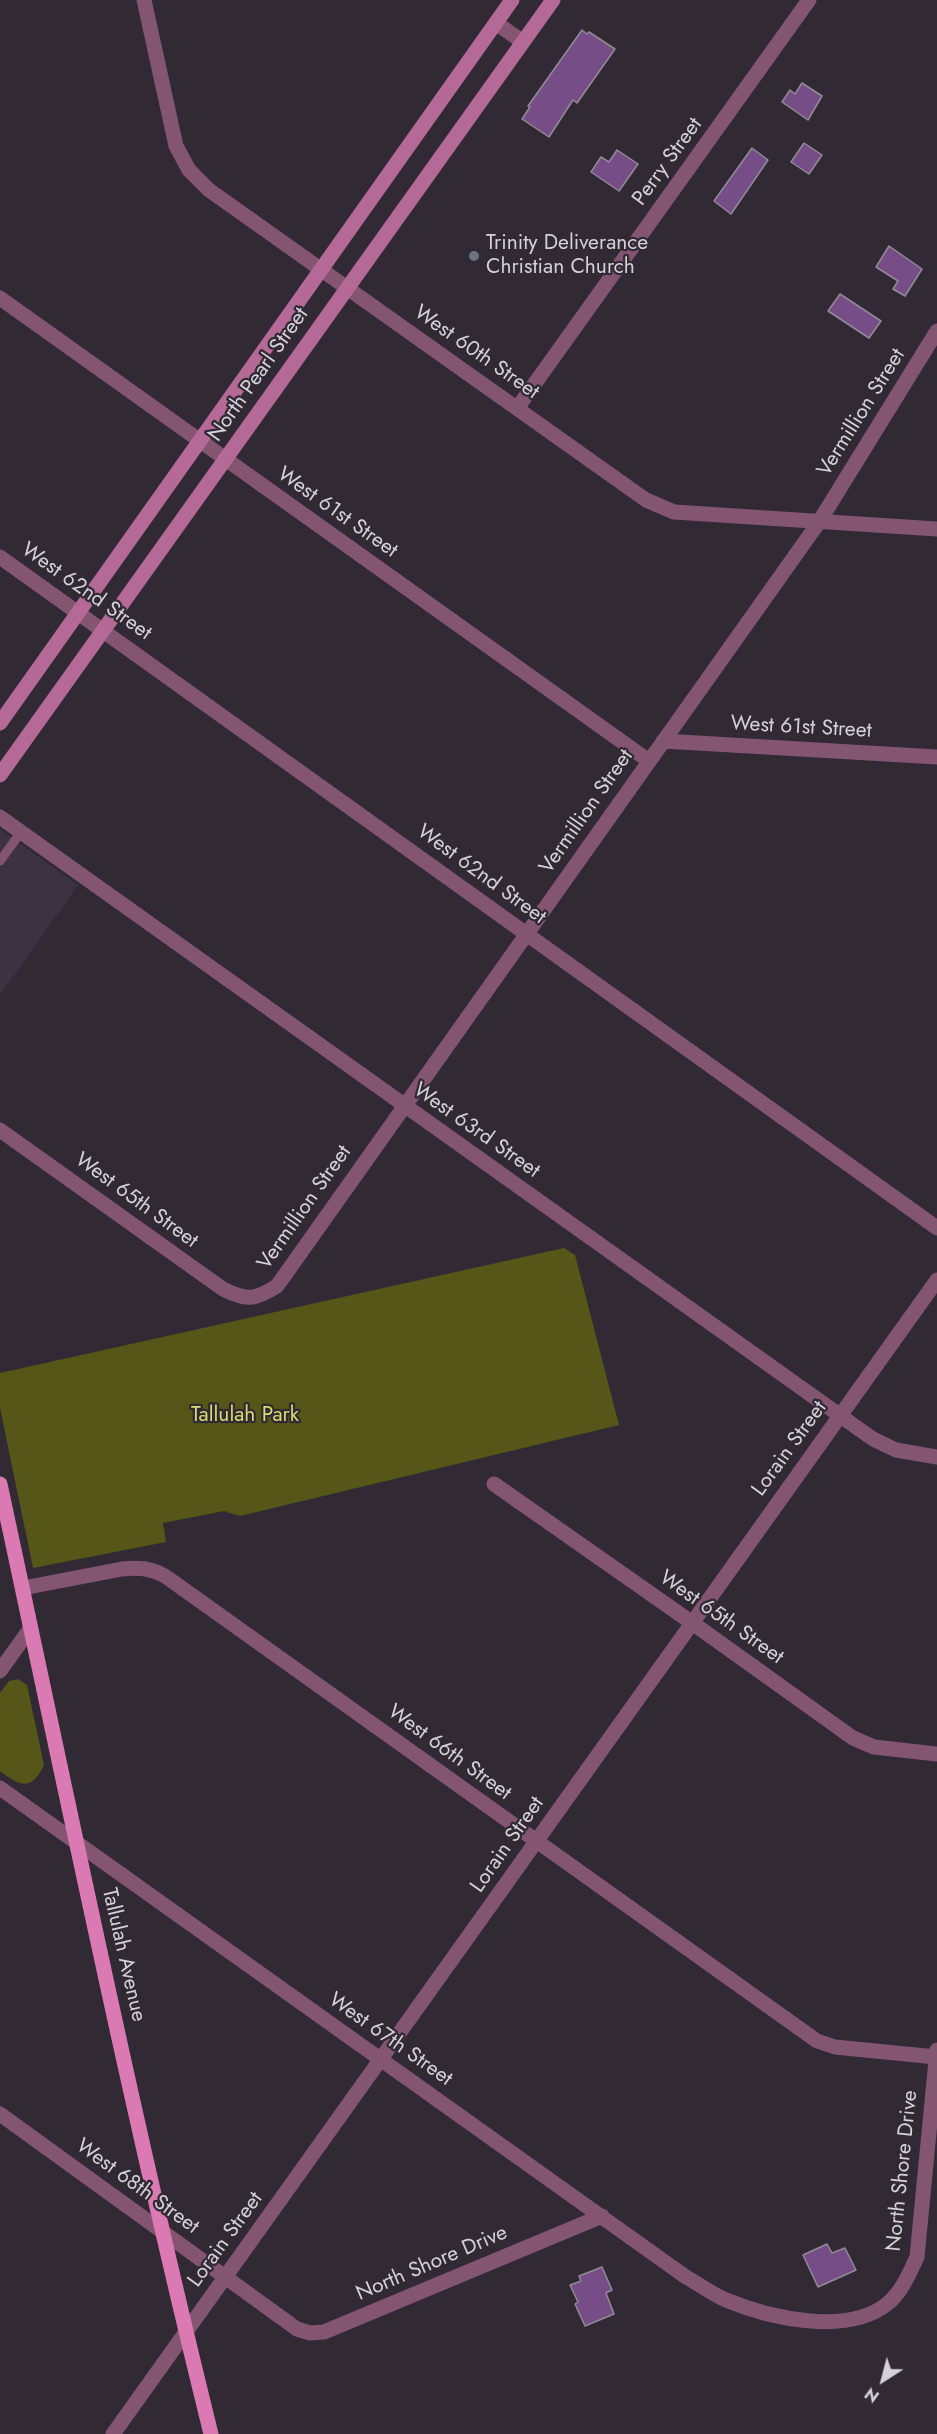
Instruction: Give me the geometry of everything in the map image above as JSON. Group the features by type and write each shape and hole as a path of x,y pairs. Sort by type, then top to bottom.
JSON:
{"main road":[{"name":"Tallulah Avenue","path":"0,1484 162,2231 211,2434"}],"street":[{"name":"West 60th Street","path":"144,0 176,146 189,170 209,190 646,500 674,512 937,529"},
{"name":"North Pearl Street","path":"0,723 512,0"},
{"name":"North Pearl Street","path":"0,775 553,0"},
{"name":"Perry Street","path":"518,407 809,0"},
{"path":"496,23 523,42"},
{"name":"West 61st Street","path":"0,298 649,761"},
{"name":"Vermillion Street","path":"251,1299 277,1286 403,1105 819,522 937,331"},
{"name":"West 62nd Street","path":"0,557 937,1228"},
{"name":"West 61st Street","path":"663,741 937,757"},
{"name":"West 63rd Street","path":"0,817 873,1439 896,1450 937,1457"},
{"name":"West 65th Street","path":"0,1130 223,1289 237,1296 251,1299"},
{"name":"Lorain Street","path":"113,2434 937,1280"},
{"name":"West 65th Street","path":"494,1484 853,1738 874,1747 937,1754"},
{"name":"West 66th Street","path":"22,1588 139,1567 153,1569 165,1575 817,2041 835,2048 936,2057"},
{"path":"0,1671 30,1629"},
{"name":"West 67th Street","path":"0,1788 686,2277 725,2300 763,2313"},
{"name":"North Shore Drive","path":"763,2313 807,2321 839,2321 863,2316 886,2304 905,2283 917,2257 937,2050"},
{"name":"West 68th Street","path":"0,2114 297,2329 310,2333"},
{"name":"North Shore Drive","path":"310,2333 324,2332 602,2216"}],"lane":[{"path":"0,861 21,832"}],"shaded area":[{"path":"0,829 78,885 0,995"}],"green space":[{"name":"Tallulah Park","path":"564,1248 575,1255 619,1425 240,1516 224,1511 163,1523 166,1542 33,1568 0,1408 0,1373"},
{"path":"18,1679 27,1685 44,1765 30,1783 25,1784 13,1780 0,1771 0,1693 9,1681"}],"building":[{"path":"582,30 615,49 577,103 573,100 549,137 522,119 530,107 528,106"},
{"path":"802,83 822,96 808,120 782,102 790,90 795,94"},
{"path":"804,143 822,155 809,174 791,162"},
{"path":"752,148 768,160 731,214 714,201"},
{"path":"617,150 638,164 619,191 591,172 601,157 609,162"},
{"path":"889,246 922,269 905,296 893,289 898,281 876,267"},
{"path":"840,294 881,321 869,338 828,311"},
{"path":"827,2244 832,2253 845,2248 856,2270 818,2287 803,2255"},
{"path":"602,2267 612,2290 606,2293 614,2314 585,2326 575,2304 578,2302 570,2285 581,2281 579,2276"}],"place":[{"name":"Trinity Deliverance Christian Church","path":"474,256"}]}
